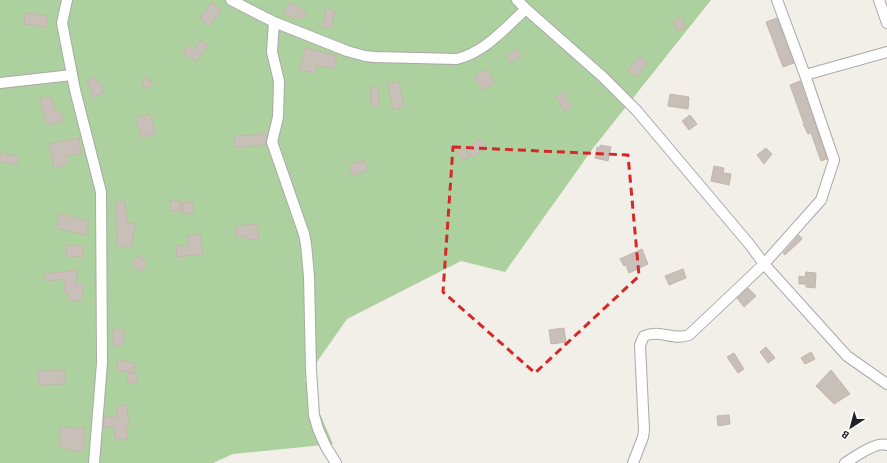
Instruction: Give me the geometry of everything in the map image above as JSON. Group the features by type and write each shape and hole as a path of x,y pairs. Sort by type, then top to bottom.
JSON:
{"street":[{"path":"67,0 62,23 75,90 101,192 102,364 94,463"},
{"path":"231,0 274,22 347,51 375,57 457,59 466,57 483,47 526,9"},
{"path":"517,0 603,77 637,111 750,245 764,264 847,356 887,384"},
{"path":"632,463 643,437 644,430 640,345 644,336 660,333 678,337 690,335 764,264 821,200 834,160 805,75 777,0"},
{"path":"879,0 887,23"},
{"path":"274,22 272,52 279,81 278,117 272,142 304,234 306,244 309,276 311,370 314,415 318,429 336,463"},
{"path":"805,75 887,52"},
{"path":"0,83 72,75"},
{"path":"845,463 875,445 887,445"}],"highlighted area":[{"path":"453,147 628,155 639,276 535,373 443,292"}],"green space":[{"path":"0,0 711,0 594,147 505,272 461,261 347,319 305,379 333,444 233,454 213,463 0,463"}],"building":[{"path":"212,2 221,10 209,26 200,18"},
{"path":"290,2 307,12 302,20 296,16 294,19 283,13"},
{"path":"326,8 335,11 331,28 322,27"},
{"path":"25,13 47,16 46,27 24,24"},
{"path":"682,17 686,28 677,31 673,20"},
{"path":"777,18 794,63 783,67 766,22"},
{"path":"201,40 208,45 196,62 183,53 188,46 194,50"},
{"path":"305,48 337,56 334,69 317,65 315,73 300,70"},
{"path":"517,49 521,56 510,63 506,56"},
{"path":"639,56 648,62 637,77 628,71"},
{"path":"487,69 495,83 482,90 474,76"},
{"path":"95,77 97,83 100,82 104,93 93,97 87,80"},
{"path":"144,78 152,81 149,88 142,86"},
{"path":"800,81 827,159 821,161 811,133 808,134 803,124 790,85"},
{"path":"399,82 404,107 393,110 388,84"},
{"path":"371,87 378,87 379,106 371,106"},
{"path":"564,92 572,107 564,111 556,97"},
{"path":"670,94 689,97 688,109 668,106"},
{"path":"52,97 55,113 61,111 63,121 46,125 40,98"},
{"path":"150,114 155,134 141,138 136,118"},
{"path":"690,115 697,124 689,130 682,121"},
{"path":"267,134 266,145 235,147 234,136"},
{"path":"79,138 81,153 66,156 67,165 54,168 49,144"},
{"path":"480,139 486,147 473,158 467,149"},
{"path":"600,145 611,147 608,161 595,158 597,147 600,148"},
{"path":"464,148 470,156 463,161 457,153"},
{"path":"766,148 772,154 764,164 757,155"},
{"path":"0,153 18,156 17,165 0,162"},
{"path":"364,160 368,170 353,176 349,165"},
{"path":"714,166 724,168 723,173 731,174 729,185 711,181"},
{"path":"180,200 181,210 171,211 170,201"},
{"path":"125,201 127,223 135,223 132,247 117,246 116,202"},
{"path":"193,202 194,213 183,214 182,203"},
{"path":"60,214 89,221 86,235 56,228"},
{"path":"257,224 259,239 247,240 246,236 237,237 235,226"},
{"path":"200,234 203,254 177,257 176,246 189,245 187,236"},
{"path":"799,235 802,239 785,255 783,253"},
{"path":"67,245 83,246 82,257 66,256"},
{"path":"642,249 648,264 629,273 626,265 624,266 620,259"},
{"path":"137,256 147,261 141,271 132,266"},
{"path":"683,269 686,278 669,285 665,276"},
{"path":"77,270 78,277 76,277 76,284 83,284 82,301 69,301 69,293 64,293 64,279 46,281 44,274"},
{"path":"806,272 816,273 815,288 806,287 806,284 799,284 799,276 805,277"},
{"path":"748,288 756,296 744,307 737,298"},
{"path":"564,328 566,342 551,344 549,330"},
{"path":"113,329 124,330 123,346 113,346"},
{"path":"766,347 775,358 768,363 760,352"},
{"path":"811,352 815,359 805,364 801,358"},
{"path":"734,353 744,369 738,373 727,357"},
{"path":"118,360 135,363 134,373 116,370"},
{"path":"38,370 65,371 65,384 39,385"},
{"path":"831,370 850,394 834,404 816,386"},
{"path":"128,373 138,374 137,383 127,382"},
{"path":"118,405 128,406 127,417 129,417 129,427 126,427 127,439 115,439 114,427 104,427 104,417 116,417"},
{"path":"729,415 730,424 718,426 717,416"},
{"path":"60,427 85,428 84,446 82,452 59,447"}]}
